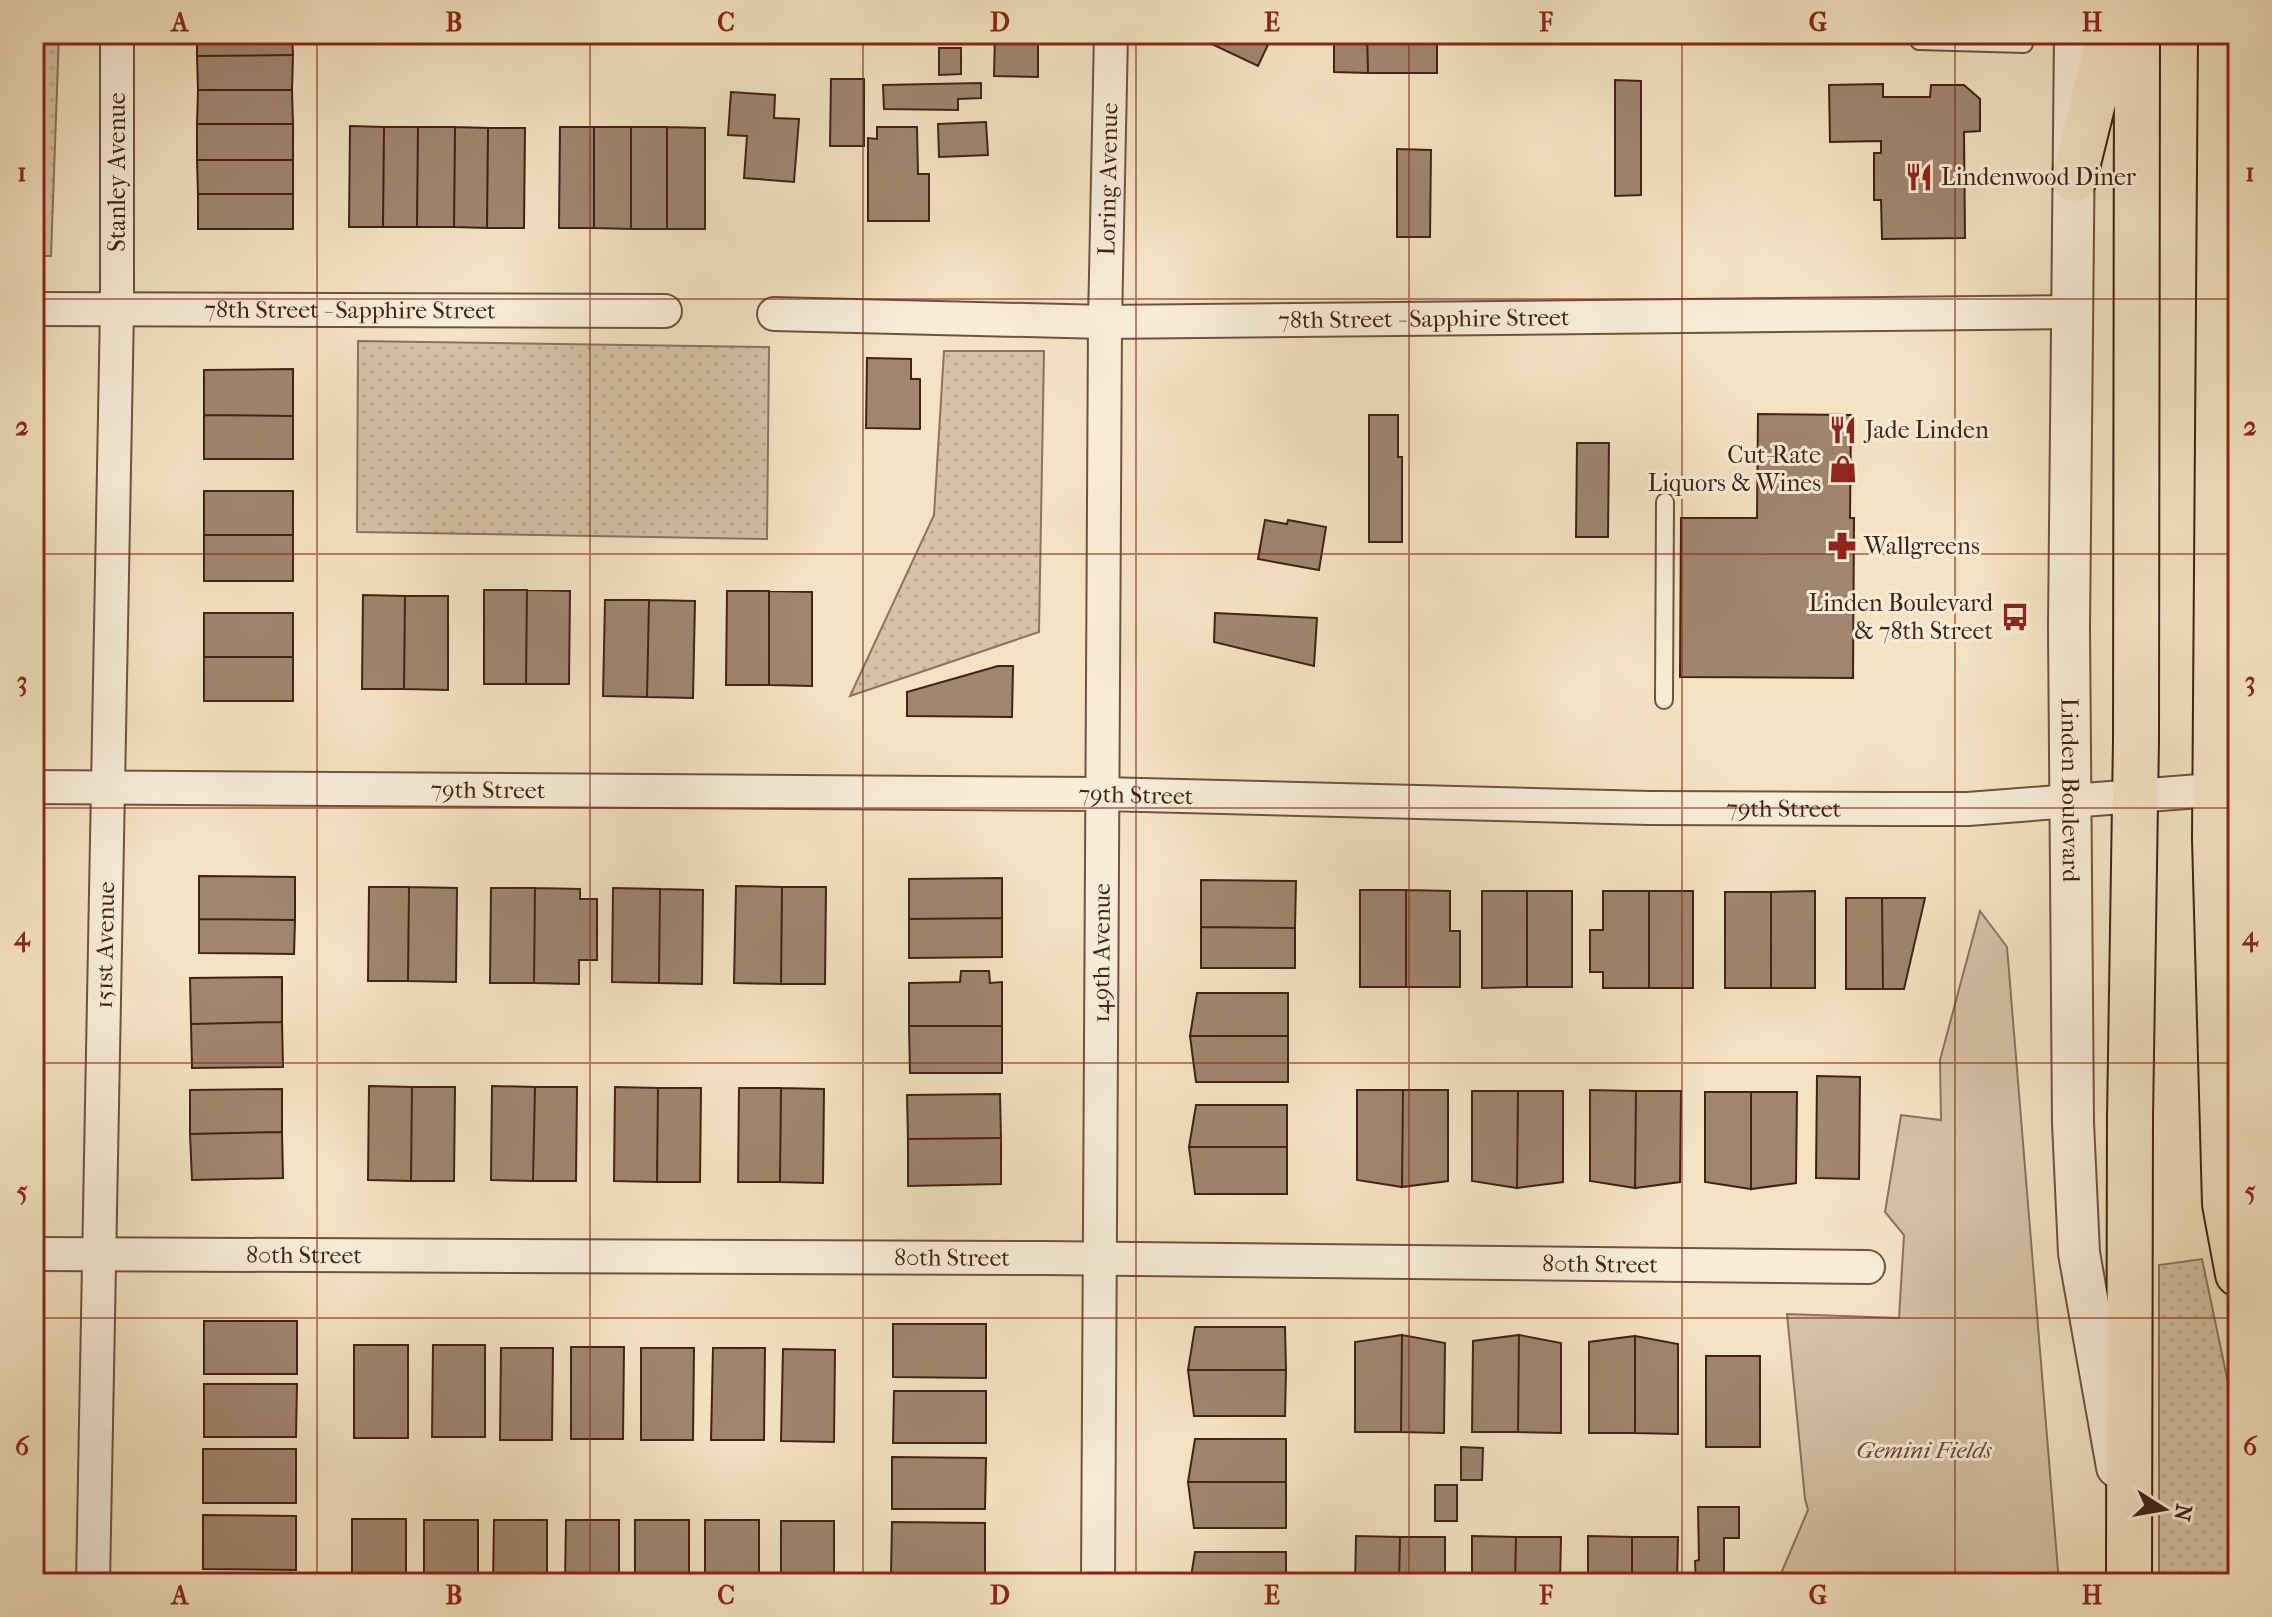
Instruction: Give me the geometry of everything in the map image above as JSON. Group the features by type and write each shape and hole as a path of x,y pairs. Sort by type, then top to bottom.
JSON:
{"highway":[{"path":"2074,179 2110,34"},
{"name":"Linden Boulevard","path":"2129,1583 2137,34"},
{"path":"2221,34 2226,789 2221,1130 2225,1204 2236,1249"}],"street":[{"name":"Stanley Avenue","path":"117,34 117,309"},
{"name":"Loring Avenue","path":"1105,322 1111,34"},
{"name":"Linden Boulevard","path":"2075,34 2070,801 2073,1123 2079,1253 2129,1540"},
{"name":"78th Street - Sapphire Street","path":"34,309 665,311"},
{"name":"151st Avenue","path":"93,1583 117,309"},
{"name":"78th Street - Sapphire Street","path":"774,314 1105,322 2072,312"},
{"name":"149th Avenue","path":"1098,1583 1105,322"},
{"name":"79th Street","path":"34,787 1102,794 1649,808 1968,809 2226,789"},
{"name":"80th Street","path":"34,1254 1100,1259 1868,1267"}],"lane":[{"path":"1920,34 1919,41 2024,44 2024,34"},
{"path":"1664,700 1665,502"}],"green space":[{"path":"34,34 59,34 51,256 34,256"},
{"path":"358,341 769,347 767,539 357,532"},
{"path":"944,351 1044,351 1039,632 850,696 934,515"},
{"name":"Gemini Fields","path":"1980,911 2007,947 2059,1583 1777,1583 1808,1510 1787,1314 1899,1318 1904,1235 1885,1212 1901,1115 1941,1120 1940,1060"},
{"path":"2202,1259 2238,1430 2238,1583 2159,1583 2159,1265"}],"building":[{"path":"197,34 292,34 293,55 197,56"},
{"path":"995,34 1038,34 1038,77 994,76"},
{"path":"1199,34 1273,34 1258,66 1197,37"},
{"path":"1334,34 1367,34 1368,73 1334,72"},
{"path":"1367,34 1437,34 1437,73 1368,73"},
{"path":"939,48 961,48 961,74 939,75"},
{"path":"293,55 292,90 198,90 197,56"},
{"path":"831,79 864,79 864,146 830,146"},
{"path":"1615,80 1641,81 1641,195 1615,196"},
{"path":"981,83 981,98 958,99 958,110 884,109 883,85"},
{"name":"Lindenwood Diner","path":"1883,84 1883,97 1930,97 1931,85 1964,85 1980,99 1980,131 1964,132 1965,238 1882,239 1881,200 1874,200 1874,153 1881,153 1881,141 1830,142 1829,85"},
{"path":"198,90 292,90 293,124 197,124"},
{"path":"731,92 775,95 774,118 799,119 794,182 744,178 747,136 728,135"},
{"path":"986,122 988,155 939,157 938,124"},
{"path":"197,124 293,124 293,160 197,160"},
{"path":"350,126 384,127 383,227 349,227"},
{"path":"384,127 418,127 417,227 383,227"},
{"path":"418,127 455,127 454,227 417,227"},
{"path":"455,127 488,128 487,228 454,227"},
{"path":"560,127 594,127 594,228 559,228"},
{"path":"594,127 631,127 631,229 594,228"},
{"path":"631,127 667,127 667,229 631,229"},
{"path":"667,127 705,128 705,229 667,229"},
{"path":"877,127 917,127 918,174 929,174 929,221 868,221 868,138 877,139"},
{"path":"488,128 525,128 524,228 487,228"},
{"path":"1397,149 1431,150 1430,237 1397,237"},
{"path":"197,160 293,160 293,194 198,194"},
{"path":"198,194 293,194 293,229 198,229"},
{"path":"867,358 911,359 911,379 920,379 920,429 866,428"},
{"path":"293,369 293,416 204,415 204,370"},
{"path":"1758,414 1851,415 1853,678 1680,677 1681,518 1757,518"},
{"path":"204,415 293,416 293,459 204,459"},
{"path":"1369,415 1398,415 1398,457 1402,457 1402,542 1369,542"},
{"path":"1577,443 1609,443 1608,537 1576,537"},
{"path":"204,491 293,491 293,535 204,535"},
{"path":"1265,520 1287,524 1288,520 1326,527 1319,570 1258,559"},
{"path":"204,535 293,535 293,581 204,581"},
{"path":"484,590 527,590 526,684 484,684"},
{"path":"527,590 570,591 569,684 526,684"},
{"path":"727,591 769,591 769,685 726,685"},
{"path":"769,591 812,592 812,686 769,685"},
{"path":"363,595 405,596 404,689 362,689"},
{"path":"405,596 448,596 448,690 404,689"},
{"path":"605,600 649,600 647,697 603,696"},
{"path":"649,600 695,601 693,698 647,697"},
{"path":"204,613 293,613 293,657 204,657"},
{"path":"1215,613 1317,618 1314,666 1214,642"},
{"path":"204,657 293,657 293,701 204,701"},
{"path":"998,666 1013,666 1012,717 907,716 907,692"},
{"path":"199,876 295,877 295,920 199,919"},
{"path":"1002,878 1002,918 909,919 909,879"},
{"path":"1201,880 1296,881 1295,928 1201,927"},
{"path":"736,886 782,887 781,984 734,983"},
{"path":"369,887 409,887 408,981 368,981"},
{"path":"409,887 457,888 456,982 408,981"},
{"path":"782,887 826,887 825,984 781,984"},
{"path":"491,888 535,888 534,983 490,983"},
{"path":"535,888 580,889 580,899 597,899 597,960 579,960 579,984 534,983"},
{"path":"613,888 660,889 659,983 612,982"},
{"path":"660,889 703,890 702,984 659,983"},
{"path":"1360,890 1406,890 1406,987 1360,987"},
{"path":"1406,890 1450,891 1450,931 1460,931 1460,987 1406,987"},
{"path":"1482,891 1527,891 1527,987 1482,988"},
{"path":"1527,891 1572,891 1572,987 1527,987"},
{"path":"1603,891 1649,891 1649,988 1603,988 1603,972 1590,972 1590,930 1603,930"},
{"path":"1649,891 1693,891 1693,988 1649,988"},
{"path":"1815,891 1815,988 1771,988 1771,892"},
{"path":"1725,892 1771,892 1771,988 1725,988"},
{"path":"1846,898 1882,898 1883,989 1846,989"},
{"path":"1882,898 1925,898 1904,989 1883,989"},
{"path":"1002,918 1002,957 909,958 909,919"},
{"path":"199,919 295,920 294,954 199,953"},
{"path":"1201,927 1295,928 1295,968 1201,968"},
{"path":"961,971 989,971 990,983 1002,982 1002,1026 909,1026 909,983 960,982"},
{"path":"282,977 282,1022 191,1024 190,978"},
{"path":"1197,993 1288,993 1288,1036 1190,1036"},
{"path":"282,1022 283,1067 192,1068 191,1024"},
{"path":"909,1026 1002,1026 1002,1073 910,1073"},
{"path":"1190,1036 1288,1036 1288,1082 1196,1082"},
{"path":"1817,1076 1860,1077 1859,1179 1816,1178"},
{"path":"369,1086 412,1087 411,1181 368,1180"},
{"path":"492,1086 535,1087 533,1181 491,1180"},
{"path":"412,1087 455,1087 454,1181 411,1181"},
{"path":"535,1087 577,1087 576,1181 533,1181"},
{"path":"615,1087 658,1088 657,1182 614,1181"},
{"path":"658,1088 701,1088 700,1182 657,1182"},
{"path":"739,1088 781,1088 780,1182 738,1182"},
{"path":"781,1088 824,1089 823,1183 780,1182"},
{"path":"282,1089 282,1132 190,1134 190,1090"},
{"path":"1357,1090 1403,1090 1402,1187 1357,1180"},
{"path":"1403,1090 1448,1090 1448,1181 1402,1187"},
{"path":"1590,1090 1636,1091 1635,1188 1590,1181"},
{"path":"1472,1091 1518,1091 1517,1188 1472,1181"},
{"path":"1518,1091 1563,1091 1563,1182 1517,1188"},
{"path":"1636,1091 1681,1091 1680,1182 1635,1188"},
{"path":"1705,1092 1751,1092 1751,1189 1705,1182"},
{"path":"1751,1092 1797,1092 1796,1183 1751,1189"},
{"path":"1000,1094 1001,1138 908,1139 907,1095"},
{"path":"1196,1105 1287,1105 1287,1147 1189,1147"},
{"path":"282,1132 283,1178 192,1180 190,1134"},
{"path":"1001,1138 1001,1184 908,1186 908,1139"},
{"path":"1189,1147 1287,1147 1287,1194 1195,1194"},
{"path":"204,1321 297,1321 297,1374 204,1374"},
{"path":"893,1324 986,1324 986,1378 893,1377"},
{"path":"1195,1327 1285,1327 1286,1370 1188,1370"},
{"path":"1402,1335 1445,1343 1444,1433 1401,1432"},
{"path":"1402,1335 1401,1432 1355,1432 1355,1342"},
{"path":"1519,1335 1561,1343 1561,1433 1518,1432"},
{"path":"1519,1335 1518,1432 1472,1432 1473,1341"},
{"path":"1635,1336 1678,1344 1678,1434 1635,1433"},
{"path":"1635,1336 1635,1433 1589,1433 1589,1342"},
{"path":"354,1345 408,1345 408,1438 354,1438"},
{"path":"433,1345 485,1345 485,1437 432,1437"},
{"path":"571,1347 624,1347 623,1439 571,1439"},
{"path":"501,1348 553,1348 552,1440 500,1440"},
{"path":"641,1348 694,1348 693,1440 641,1440"},
{"path":"713,1348 765,1348 764,1440 711,1440"},
{"path":"783,1349 835,1350 834,1442 781,1441"},
{"path":"1706,1356 1760,1356 1760,1447 1706,1447"},
{"path":"1188,1370 1286,1370 1285,1416 1194,1416"},
{"path":"204,1384 297,1384 296,1437 204,1437"},
{"path":"894,1391 986,1391 986,1443 893,1443"},
{"path":"1195,1439 1286,1439 1286,1482 1188,1482"},
{"path":"1461,1447 1483,1448 1482,1480 1461,1480"},
{"path":"203,1449 296,1449 296,1503 203,1503"},
{"path":"892,1457 986,1458 985,1509 892,1509"},
{"path":"1188,1482 1286,1482 1286,1528 1194,1528"},
{"path":"1435,1485 1457,1485 1457,1521 1435,1521"},
{"path":"1698,1507 1739,1507 1739,1538 1724,1538 1724,1583 1696,1583"},
{"path":"203,1515 296,1516 296,1570 203,1569"},
{"path":"352,1519 406,1519 406,1583 352,1583"},
{"path":"424,1520 478,1520 478,1583 424,1583"},
{"path":"494,1520 547,1520 547,1583 493,1583"},
{"path":"566,1520 619,1520 619,1583 565,1583"},
{"path":"635,1520 689,1520 689,1583 635,1583"},
{"path":"705,1520 759,1520 759,1583 705,1583"},
{"path":"781,1521 834,1521 834,1583 781,1583"},
{"path":"892,1522 985,1523 985,1575 891,1575"},
{"path":"1356,1536 1400,1537 1399,1583 1355,1583"},
{"path":"1472,1536 1516,1537 1515,1583 1472,1583"},
{"path":"1588,1536 1632,1537 1632,1583 1588,1583"},
{"path":"1400,1537 1445,1537 1445,1583 1399,1583"},
{"path":"1516,1537 1561,1537 1560,1583 1515,1583"},
{"path":"1632,1537 1678,1537 1677,1583 1632,1583"},
{"path":"1195,1552 1286,1552 1286,1583 1190,1583"}],"place":[{"name":"Lindenwood Diner","path":"1919,177"},
{"name":"Jade Linden","path":"1843,430"},
{"name":"Cut-Rate Liquors & Wines","path":"1843,469"},
{"name":"Wallgreens","path":"1842,546"},
{"name":"Linden Boulevard & 78th Street","path":"2015,617"}]}
